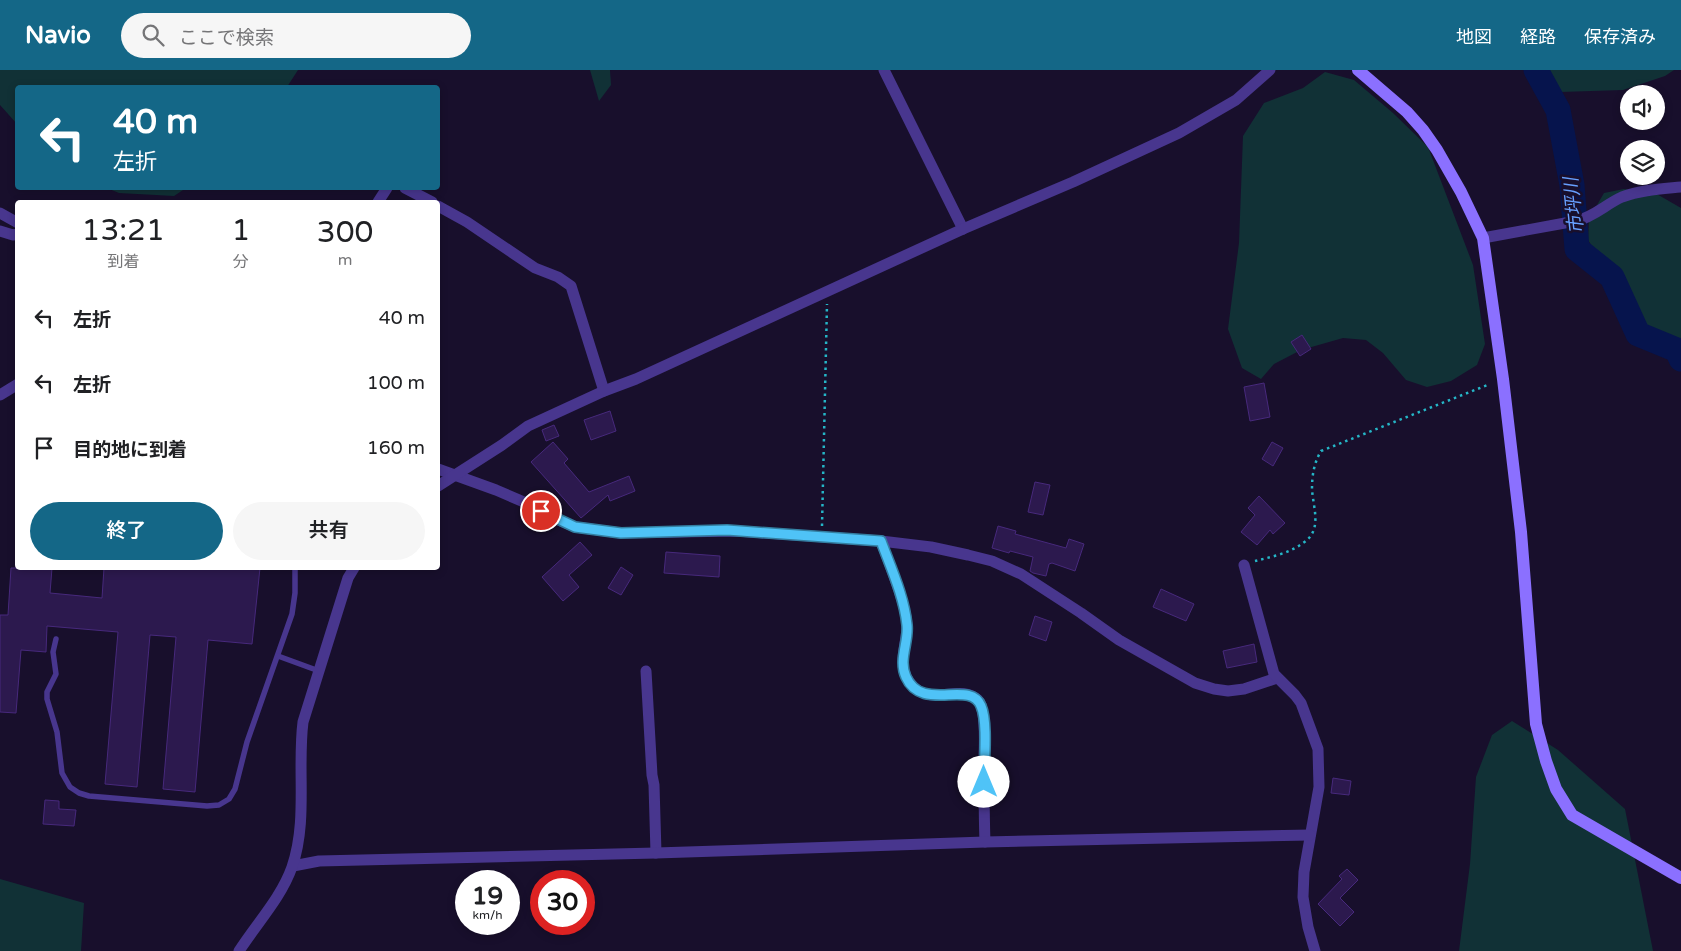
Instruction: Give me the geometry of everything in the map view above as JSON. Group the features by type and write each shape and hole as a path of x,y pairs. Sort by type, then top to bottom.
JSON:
{"street":[{"path":"884,70 963,229"},
{"path":"440,485 528,426 1179,133 1236,100 1270,70"},
{"path":"1358,70 1407,112 1423,130 1461,192 1483,238 1503,379 1521,532 1536,724 1556,788 1572,815 1681,878"},
{"path":"1483,238 1589,218 1622,198 1650,190 1681,187"},
{"path":"408,190 428,200"},
{"path":"440,207 468,222 535,268 558,277 571,286 604,391"},
{"path":"0,212 15,221"},
{"path":"0,231 15,235"},
{"path":"0,395 15,386"},
{"path":"440,471 496,490 575,527 621,533 717,530 881,541 931,547 968,555 992,561 1013,570 1081,613 1119,640 1195,683 1219,690 1235,690 1277,678"},
{"path":"881,541 902,602 908,626 903,666 908,681 919,692 931,695 973,696 978,699 982,708 984,729 985,842"},
{"path":"1244,565 1269,660 1277,678 1301,703 1318,749 1319,787 1304,872 1303,897 1315,951"},
{"path":"239,951 276,898 293,866 300,820 300,746 303,722 348,578 353,570"},
{"path":"646,671 654,785 656,853"},
{"path":"293,866 319,861 656,853 985,842 1310,835"}],"lane":[{"path":"56,639 53,652 56,674 47,692 47,699 57,732 62,773 70,787 78,793 89,796 197,805 220,805 229,799 235,788 247,742 292,614 295,593 295,570"},
{"path":"278,656 319,671"}],"path":[{"path":"822,537 827,310 823,293"},
{"path":"1244,565 1280,554 1304,543 1313,533 1316,513 1312,491 1313,475 1315,462 1321,451 1503,379"}],"green space":[{"path":"0,70 298,70 288,85 15,85 15,122 0,105"},
{"path":"590,70 610,70 611,85 599,101"},
{"path":"1537,70 1674,70 1665,76 1638,85 1620,85 1620,90 1560,92 1551,88"},
{"path":"1325,72 1354,80 1393,113 1428,147 1473,265 1485,344 1477,365 1451,381 1427,387 1406,380 1383,353 1366,340 1343,338 1301,350 1274,364 1261,379 1242,368 1228,329 1239,243 1243,136 1264,103 1303,88"},
{"path":"1624,189 1655,193 1681,208 1681,352 1672,342 1635,321 1612,276 1588,240 1589,219 1604,193"},
{"path":"112,190 183,190 174,196 119,193"},
{"path":"1512,721 1558,750 1625,809 1653,951 1459,951 1470,864 1476,777 1492,735"},
{"path":"0,879 84,903 81,951 0,951"}],"building":[{"path":"1302,335 1311,349 1300,356 1291,342"},
{"path":"1264,383 1270,417 1250,421 1244,387"},
{"path":"610,411 616,431 591,440 584,420"},
{"path":"554,425 559,436 546,441 542,430"},
{"path":"553,442 568,459 564,463 589,492 629,476 635,491 610,501 608,495 581,518 531,462"},
{"path":"1272,442 1283,448 1273,466 1262,459"},
{"path":"1035,482 1050,485 1043,515 1028,512"},
{"path":"1259,496 1285,523 1273,534 1270,530 1257,545 1241,532 1255,515 1248,508"},
{"path":"998,526 1016,531 1015,534 1066,548 1069,539 1084,544 1075,571 1052,563 1049,564 1046,576 1033,573 1030,571 1033,557 992,548"},
{"path":"580,542 592,555 569,575 579,587 563,601 542,577"},
{"path":"666,552 720,556 719,577 664,573"},
{"path":"621,567 633,575 621,595 608,588"},
{"path":"11,568 15,568 15,570 52,570 50,593 102,598 104,570 260,570 252,644 208,640 195,792 163,789 176,637 150,635 137,787 105,784 118,632 47,626 46,652 21,650 16,713 0,712 0,615 8,615"},
{"path":"1161,589 1194,604 1186,621 1153,607"},
{"path":"1035,616 1052,622 1046,641 1029,635"},
{"path":"1254,644 1257,662 1227,668 1223,651"},
{"path":"1333,778 1351,781 1349,795 1331,793"},
{"path":"45,800 59,801 59,809 76,810 74,826 43,824"},
{"path":"1347,869 1358,880 1340,898 1354,912 1340,926 1318,904 1342,879 1339,876"}],"waterway":[{"name":"市坪川","path":"1536,70 1558,110 1572,185 1577,249 1612,277 1638,334 1677,350 1681,359"}],"route":[{"path":"541,511 575,527 621,533 727,530 881,541 902,602 908,626 903,666 905,675 913,688 919,692 931,695 966,695 978,699 982,708 984,729 984,782"}]}
